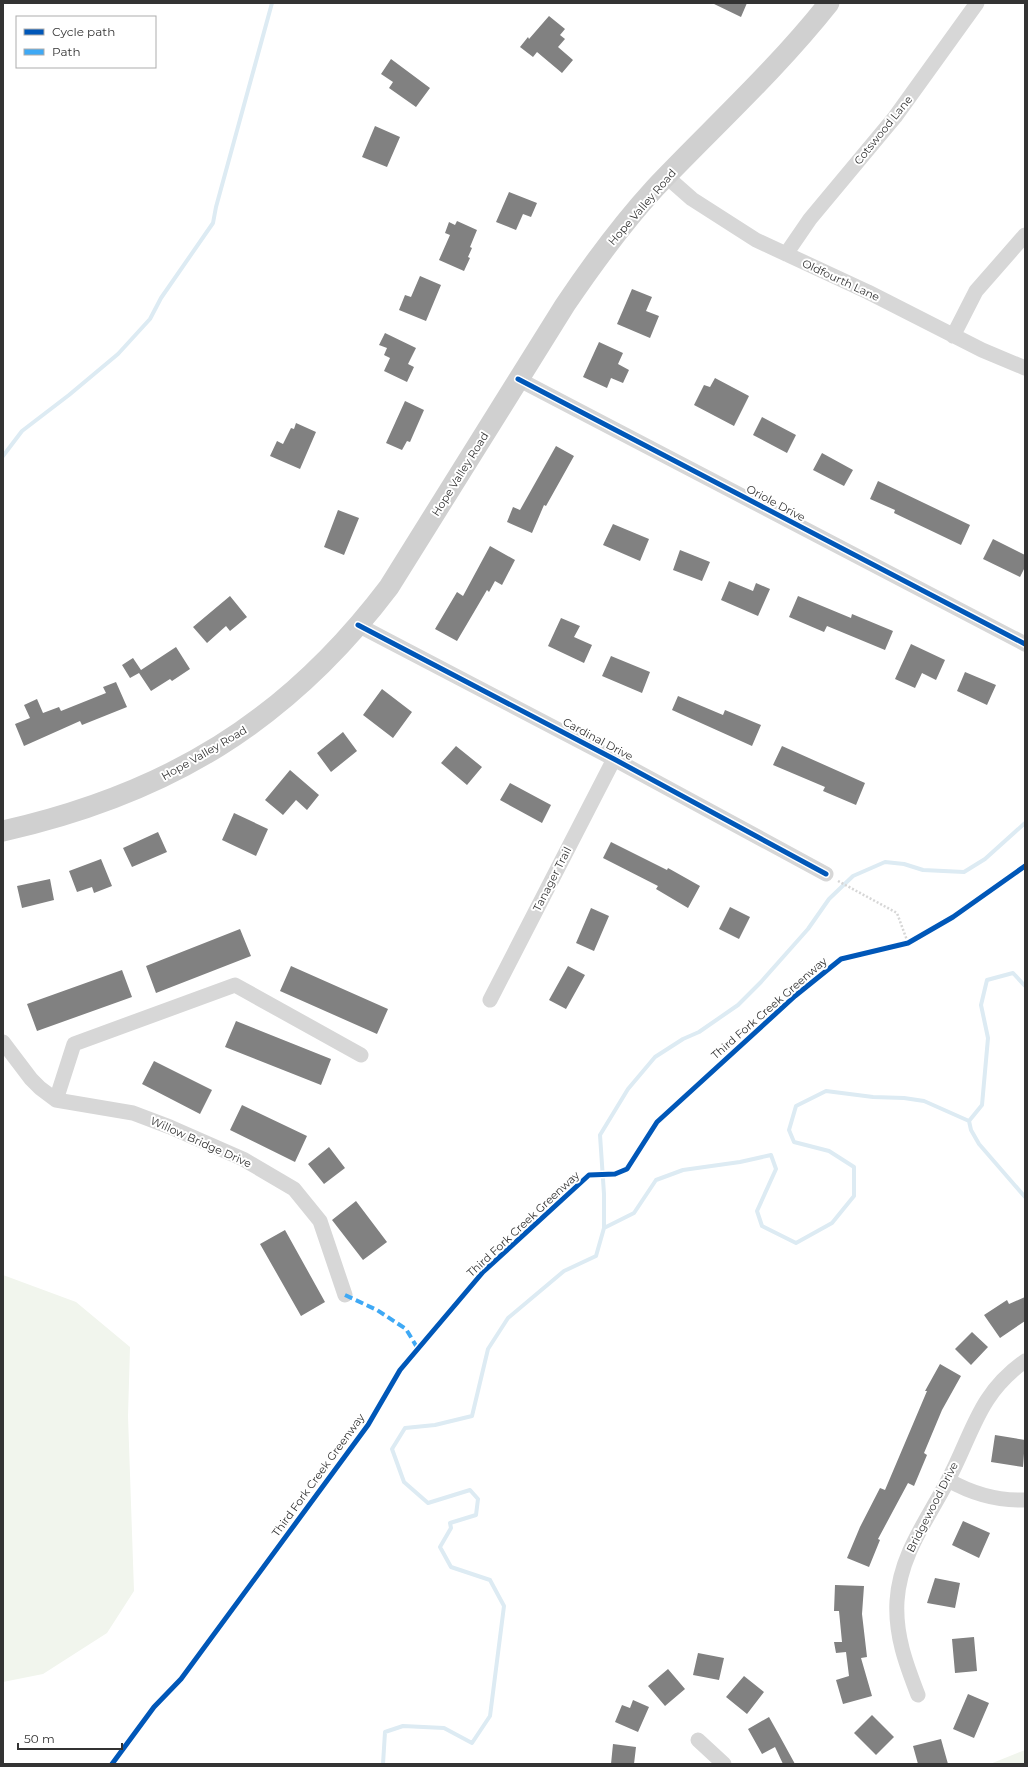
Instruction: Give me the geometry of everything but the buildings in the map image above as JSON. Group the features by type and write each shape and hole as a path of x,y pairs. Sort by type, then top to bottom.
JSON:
{"main road":[{"name":"Hope Valley Road","path":"3,831 47,821 101,802 150,783 181,768 235,737 281,702 320,668 358,626 389,587 518,379 592,265 632,216 667,177 768,74 829,3"}],"street":[{"name":"Cotswood Lane","path":"786,254 810,219 899,111 977,3"},
{"name":"Oldfourth Lane","path":"667,177 692,199 727,223 756,240 868,292 953,336 1025,368"},
{"path":"953,336 976,291 1025,235"},
{"name":"Oriole Drive","path":"518,379 1025,644"},
{"name":"Cardinal Drive","path":"358,626 614,758 826,874"},
{"name":"Tanager Trail","path":"490,1000 614,758"},
{"path":"56,1100 74,1044 236,985 361,1055"},
{"name":"Willow Bridge Drive","path":"4,1044 31,1079 56,1100 133,1114 170,1127 243,1159 294,1189 320,1221 345,1295"},
{"name":"Bridgewood Drive","path":"918,1695 900,1645 897,1624 899,1581 906,1557 918,1531 948,1480 982,1405 996,1385 1012,1370 1025,1361"},
{"path":"948,1480 976,1493 997,1498 1025,1500"},
{"path":"698,1740 724,1764"}],"path":[{"path":"846,885 897,912 908,943"},
{"path":"900,945 908,943 914,939"}],"shaded area":[{"path":"3,1275 76,1302 130,1347 128,1416 134,1591 107,1633 43,1674 3,1682"},
{"path":"1025,1750 1025,1764 990,1764"}],"waterway":[{"path":"3,456 22,431 69,395 118,354 150,319 161,298 213,223 216,207 272,3"},
{"path":"604,1228 604,1194 600,1135 628,1089 655,1057 683,1039 699,1032 738,1005 761,982 808,929 829,899 853,876 885,862 904,864 923,870 964,872 985,859 1025,823"},
{"path":"969,1121 982,1105 988,1038 981,1005 987,980 1013,973 1025,986"},
{"path":"383,1764 385,1732 403,1726 444,1728 472,1743 490,1716 504,1606 490,1580 451,1567 440,1547 451,1528 450,1523 476,1515 478,1499 470,1490 428,1503 404,1482 392,1449 405,1428 435,1425 472,1416 488,1349 508,1318 564,1271 596,1256 604,1228 634,1213 656,1180 683,1170 740,1162 771,1155 776,1169 757,1211 762,1226 796,1243 832,1223 854,1196 854,1167 829,1151 794,1142 789,1130 796,1106 826,1091 924,1101 969,1121"},
{"path":"969,1121 971,1130 979,1144 1025,1197"}],"marked path":[{"path":"345,1295 377,1310 406,1329 418,1349"}],"cycle path":[{"path":"518,379 1025,644"},
{"path":"358,625 614,759 826,874"},
{"name":"Third Fork Creek Greenway","path":"112,1764 154,1707 181,1679 368,1425 400,1370 483,1272 589,1175 615,1174 627,1169 657,1122 795,996 841,959 908,943 953,917 1025,866"}]}
